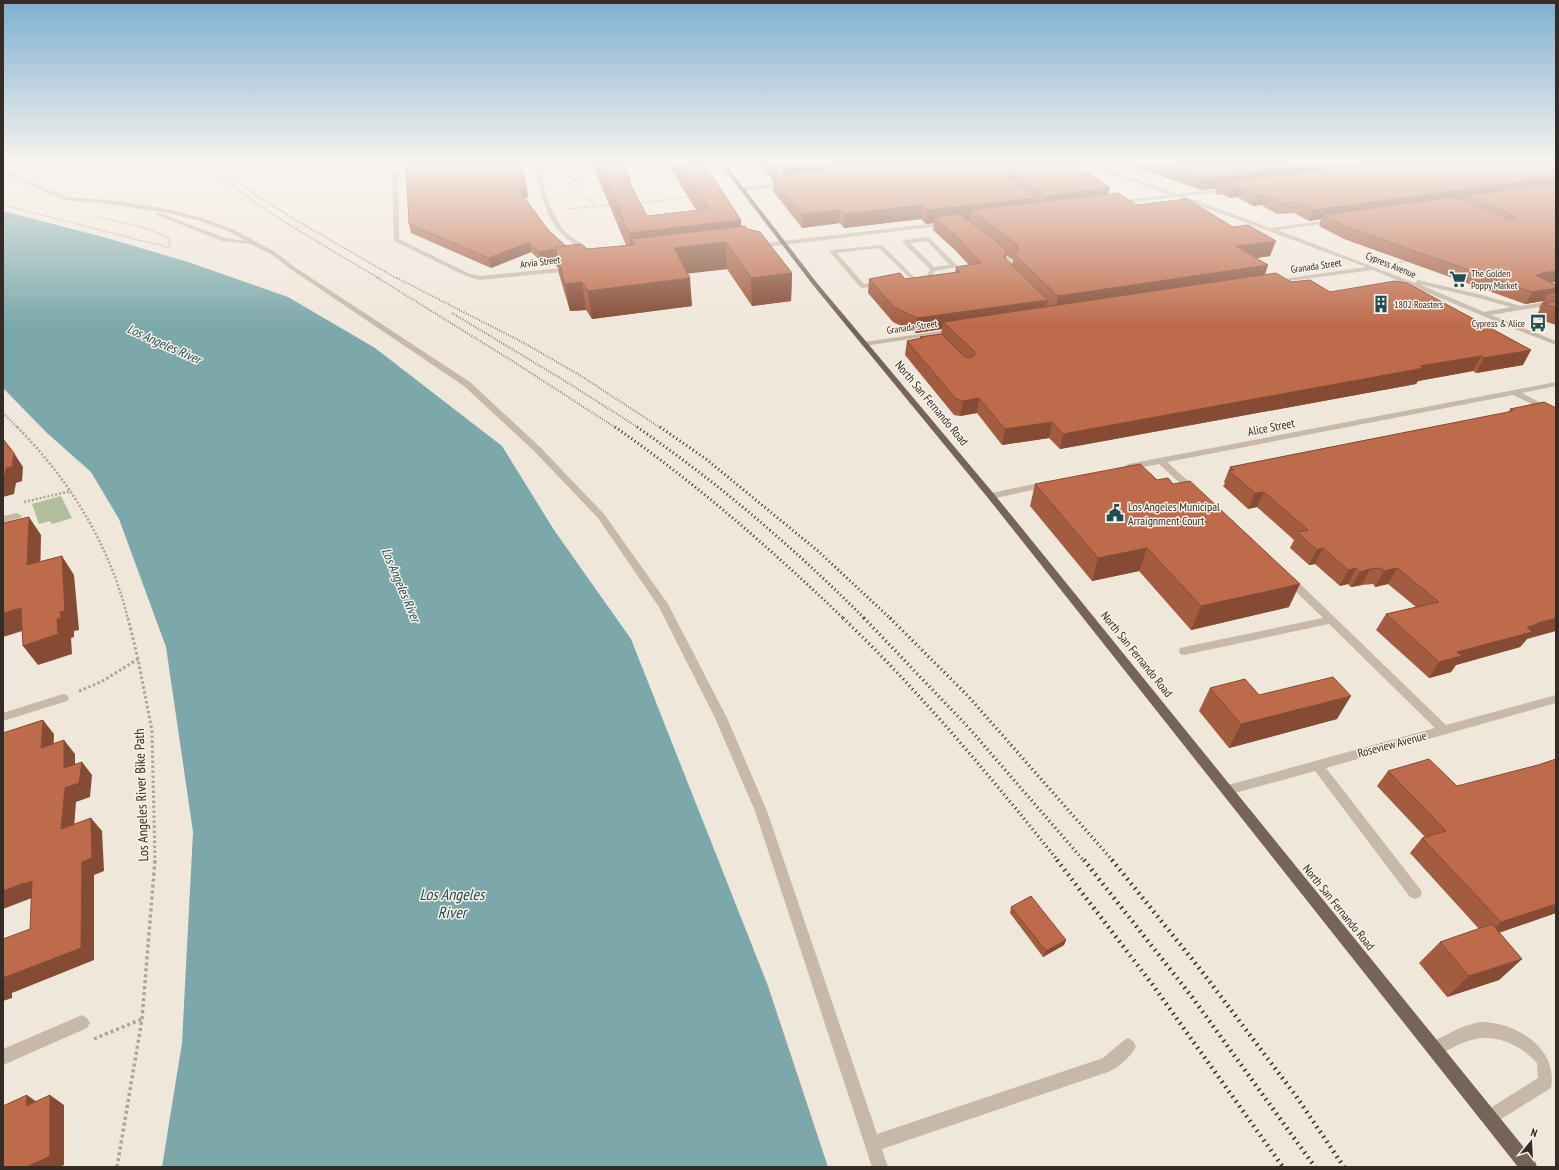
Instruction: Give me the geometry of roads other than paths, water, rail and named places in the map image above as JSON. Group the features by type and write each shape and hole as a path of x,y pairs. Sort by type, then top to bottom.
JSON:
{"main road":[{"name":"North San Fernando Road","path":"762,216 864,344 991,496 1228,790 1529,1167"}],"street":[{"path":"161,216 224,240 255,244"},
{"path":"185,216 203,220 232,231 273,253 291,267 467,384 537,449 600,516 664,606 721,718 761,811 880,1167"},
{"name":"Arvia Street","path":"396,216 396,240 468,275 480,278 576,268"},
{"path":"552,216 555,224 563,233 585,248 593,258"},
{"name":"Cypress Avenue","path":"1232,216 1373,268 1556,343"},
{"path":"1271,229 1341,219"},
{"path":"747,247 952,223"},
{"path":"900,229 912,241"},
{"path":"856,234 869,247"},
{"path":"928,239 955,266 933,269 905,242 928,239"},
{"path":"893,282 862,286 832,252 880,246 909,279 929,276 933,269"},
{"path":"990,246 1010,262 1011,264 1006,270 1016,280"},
{"name":"Granada Street","path":"1265,284 1373,268"},
{"path":"1400,279 1450,289 1521,308"},
{"path":"1397,286 1412,284"},
{"path":"1483,314 1556,302"},
{"name":"Granada Street","path":"864,344 963,329"},
{"path":"934,334 941,341"},
{"name":"Alice Street","path":"1122,468 1556,384"},
{"path":"1516,392 1556,414"},
{"path":"1161,461 1204,500"},
{"path":"991,496 1060,481"},
{"path":"3,519 17,516"},
{"path":"1282,572 1444,730"},
{"path":"1184,650 1330,620"},
{"path":"3,717 63,698"},
{"name":"Roseview Avenue","path":"1228,790 1556,699"},
{"path":"1318,765 1415,893"},
{"path":"3,1057 82,1023"},
{"path":"1434,1049 1470,1032 1481,1029 1511,1036 1526,1044 1544,1060 1546,1071 1545,1082 1490,1118"},
{"path":"872,1144 1108,1064 1128,1046"}],"water":[{"name":"Los Angeles River","path":"3,216 21,216 107,238 188,262 288,297 375,348 502,446 554,530 631,639 768,986 828,1167 162,1167 182,1043 193,832 166,647 119,519 91,472 47,433 3,388"}],"railway":[{"path":"276,216 380,279"},
{"path":"289,216 398,279"},
{"path":"378,278 514,362 616,428"},
{"path":"397,278 524,343 578,374 661,428"},
{"path":"452,313 565,381 639,428"},
{"path":"615,427 675,471 733,518 844,619"},
{"path":"637,427 698,471 756,518 811,567 864,618"},
{"path":"660,427 706,459 818,551 891,619"},
{"path":"864,618 968,727 1084,861"},
{"path":"844,619 900,676 955,736 1058,861"},
{"path":"891,619 968,696 1113,861"},
{"path":"1057,860 1152,984 1283,1167"},
{"path":"1084,860 1192,997 1315,1167"},
{"path":"1112,860 1200,969 1296,1096 1344,1167"}],"place":[{"name":"The Golden Poppy Market","path":"1458,279"},
{"name":"1802 Roasters","path":"1381,304"},
{"name":"Cypress & Alice","path":"1538,323"},
{"name":"Los Angeles Municipal Arraignment Court","path":"1115,513"}]}
